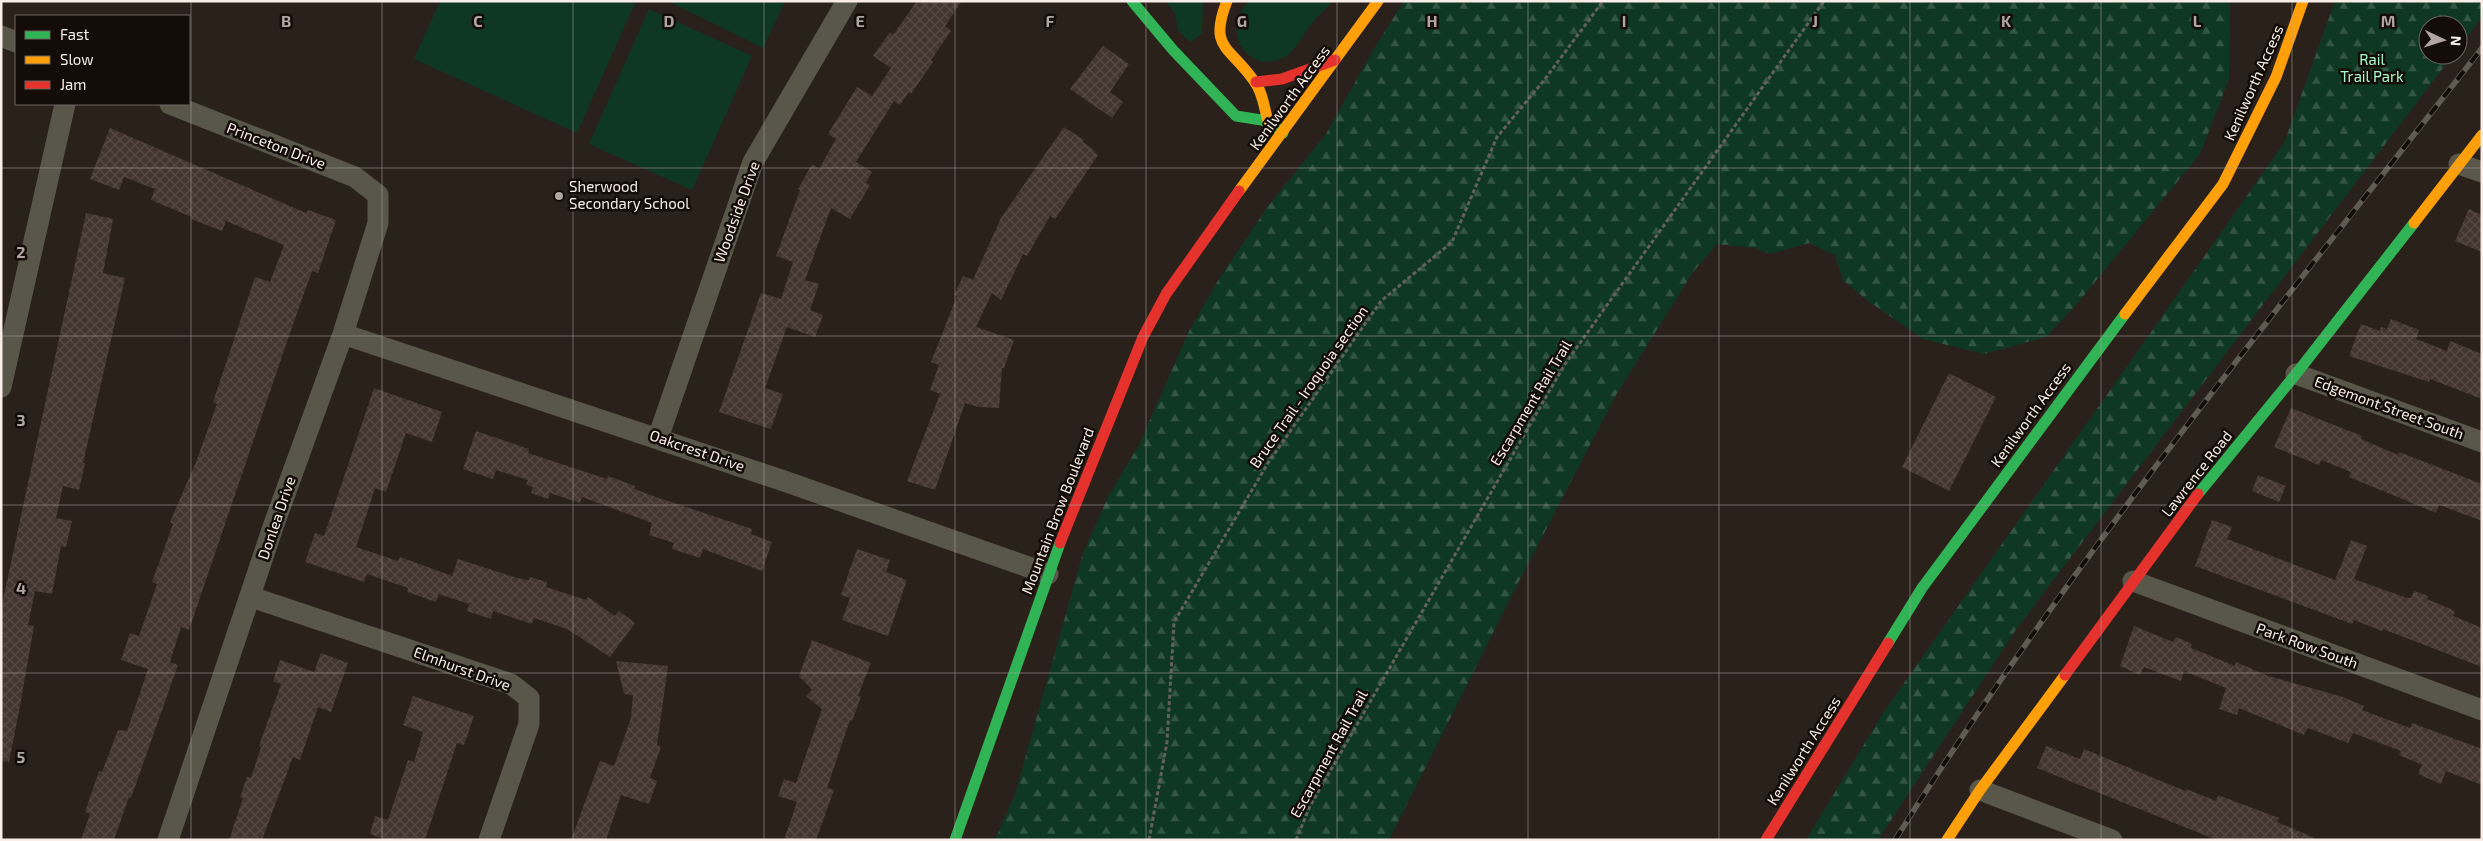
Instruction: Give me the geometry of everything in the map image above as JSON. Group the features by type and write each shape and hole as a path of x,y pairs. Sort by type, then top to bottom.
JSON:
{"main road":[{"path":"1132,1 1173,50 1236,116 1268,121 1283,133"},
{"path":"1227,1 1218,18 1222,47 1256,82 1268,121"},
{"name":"Kenilworth Access","path":"1224,211 1378,1"},
{"name":"Kenilworth Access","path":"1766,840 1922,588 2054,408 2223,184 2253,128 2276,77 2303,1"},
{"path":"1256,82 1282,79 1336,60"},
{"name":"Lawrence Road","path":"1947,840 1980,790 2203,488 2296,374 2482,135"},
{"name":"Mountain Brow Boulevard","path":"955,840 1048,574 1143,338 1166,294 1224,211"}],"street":[{"name":"Woodside Drive","path":"658,438 753,162 847,1"},
{"path":"1,36 15,42"},
{"path":"1,387 65,105"},
{"name":"Princeton Drive","path":"173,105 355,177 378,195"},
{"path":"2459,164 2482,172"},
{"name":"Donlea Drive","path":"168,840 274,524 342,334 378,223 378,195"},
{"name":"Oakcrest Drive","path":"342,334 658,438 1048,574"},
{"name":"Edgemont Street South","path":"2296,374 2482,442"},
{"name":"Park Row South","path":"2133,581 2482,710"},
{"name":"Elmhurst Drive","path":"251,597 511,684 529,698 529,724 489,840"},
{"path":"1980,790 2112,840"}],"path":[{"name":"Bruce Trail - Iroquoia section","path":"1149,840 1167,742 1174,622 1268,463 1381,301 1452,242 1497,136 1545,79 1603,1"},
{"name":"Escarpment Rail Trail","path":"1296,840 1310,806 1565,364 1824,1"}],"green space":[{"path":"440,1 636,1 577,133 414,59"},
{"path":"668,1 785,1 763,48"},
{"path":"1165,1 1203,1 1202,34 1190,42 1178,30 1175,13"},
{"path":"1249,1 1333,1 1310,26 1292,52 1272,62 1260,61 1249,56 1237,37 1240,13"},
{"path":"1404,1 2230,1 2229,79 2200,154 2076,305 2046,337 1984,354 1923,339 1868,301 1843,280 1835,255 1809,243 1770,254 1755,248 1717,244 1693,272 1616,395 1515,589 1389,840 995,840 1015,794 1083,553 1109,495 1139,445 1189,331 1219,279 1266,209 1326,134 1372,52"},
{"name":"Rail Trail Park","path":"2335,1 2482,1 2482,17 2468,36 2468,15 2418,15 2418,65 2445,65 2017,628 1878,840 1806,840 1883,713 2284,143"},
{"path":"649,9 752,56 692,190 589,144"}],"building":[{"path":"917,1 962,1 945,26 951,31 931,60 933,62 911,94 909,92 900,105 894,101 856,162 872,172 866,183 870,185 850,219 831,208 805,280 819,284 810,310 823,315 815,337 787,327 765,388 783,394 771,429 719,412 761,293 781,299 793,262 776,256 800,190 798,189 812,164 819,169 836,139 828,134 857,87 872,96 891,68 873,56 890,32 893,35"},
{"path":"1103,46 1129,64 1110,92 1123,102 1112,118 1070,89"},
{"path":"1064,127 1084,140 1083,142 1098,155 1055,219 1050,216 1027,256 1023,254 1001,300 992,293 976,327 1014,340 1004,368 1002,368 999,408 978,407 965,403 935,490 907,481 940,394 930,390 939,365 931,362 957,296 954,295 963,276 973,280 1001,218"},
{"path":"110,128 306,213 308,210 336,220 318,273 312,271 189,630 181,627 170,662 178,665 131,798 129,797 114,840 81,840 90,814 85,812 99,771 102,772 118,730 127,731 148,669 121,660 130,633 139,636 157,584 152,582 173,524 170,522 196,462 217,404 213,402 255,277 270,282 284,245 226,221 222,231 191,219 192,217 151,200 155,189 124,177 119,190 90,179"},
{"path":"2469,209 2482,215 2482,252 2455,241"},
{"path":"86,213 113,219 103,273 125,278 83,463 85,463 79,490 63,486 56,518 72,521 66,547 61,546 52,594 35,591 28,625 34,626 9,762 1,761 1,609"},
{"path":"2391,319 2419,330 2416,339 2447,351 2450,341 2482,354 2482,399 2430,379 2429,382 2349,356 2361,324 2380,331 2381,327 2387,329"},
{"path":"1949,373 1996,397 1949,491 1902,467"},
{"path":"374,388 442,412 432,442 406,433 386,492 375,488 356,547 398,561 400,557 452,576 458,559 517,578 529,580 530,577 547,582 546,587 586,600 588,597 615,616 619,611 635,623 610,657 567,629 534,618 532,624 493,611 491,619 467,611 469,604 439,594 436,602 407,592 408,588 367,574 364,582 305,562 315,533 324,536"},
{"path":"2291,408 2362,436 2361,439 2398,455 2399,452 2482,484 2482,521 2439,505 2436,513 2349,477 2351,472 2321,460 2319,465 2274,447"},
{"path":"476,431 529,449 528,453 607,479 608,476 635,486 635,489 653,496 752,529 751,534 772,542 762,571 703,549 700,558 672,549 674,543 649,535 652,523 582,497 580,503 550,493 548,499 531,493 533,487 526,485 528,480 496,470 493,479 463,469"},
{"path":"2258,475 2286,486 2279,502 2252,491"},
{"path":"2212,520 2232,527 2227,539 2335,580 2351,540 2367,546 2354,579 2407,598 2411,598 2414,591 2428,596 2427,599 2455,611 2453,616 2482,628 2482,667 2383,629 2382,631 2354,620 2352,624 2195,566"},
{"path":"857,549 890,560 886,572 907,580 888,636 842,620 850,598 841,595"},
{"path":"2134,626 2173,642 2176,637 2192,644 2191,648 2235,666 2236,662 2268,676 2343,697 2364,706 2362,710 2410,728 2412,723 2482,749 2482,785 2446,771 2441,784 2418,774 2422,765 2399,755 2401,751 2353,733 2348,743 2308,728 2304,735 2239,708 2237,715 2219,709 2226,688 2184,671 2181,681 2144,667 2140,675 2120,666"},
{"path":"812,640 871,663 858,696 861,697 852,721 850,720 827,788 834,790 816,840 784,840 797,802 778,796 784,779 796,783 822,709 806,696 812,690 799,676"},
{"path":"321,653 348,663 331,712 318,707 300,760 293,757 262,840 229,840 243,798 240,797 247,777 251,778 261,747 259,746 281,684 273,681 280,660 314,672"},
{"path":"616,661 668,666 657,745 661,747 650,778 657,781 649,804 621,795 606,840 571,840 600,761 614,766 631,718 633,695 624,694"},
{"path":"413,696 474,716 464,745 457,743 425,840 387,840 370,834 375,816 388,820 408,760 414,762 423,732 403,725"},
{"path":"2046,746 2080,759 2084,749 2185,791 2186,789 2216,801 2218,795 2279,818 2277,822 2319,840 2217,840 2037,768"}],"railway":[{"path":"1895,840 1962,736 2104,535 2178,436 2482,48"}],"traffic: fast":[{"path":"1132,1 1173,50 1236,116 1268,121 1283,133"},
{"path":"2198,494 2296,374 2414,223"},
{"path":"1888,643 1922,588 2125,314"},
{"path":"955,840 1060,543"}],"traffic: slow":[{"path":"1227,1 1220,29 1221,38 1224,46 1257,85 1268,121"},
{"path":"1239,191 1378,1"},
{"path":"2125,314 2223,184 2276,77 2303,1"},
{"path":"2414,223 2482,135"},
{"path":"1947,840 1980,790 2065,675"}],"traffic: jam":[{"path":"1256,82 1282,79 1335,60"},
{"path":"1060,543 1143,337 1166,294 1239,191"},
{"path":"2065,675 2198,494"},
{"path":"1766,840 1888,643"}],"place":[{"name":"Sherwood Secondary School","path":"559,196"}]}
